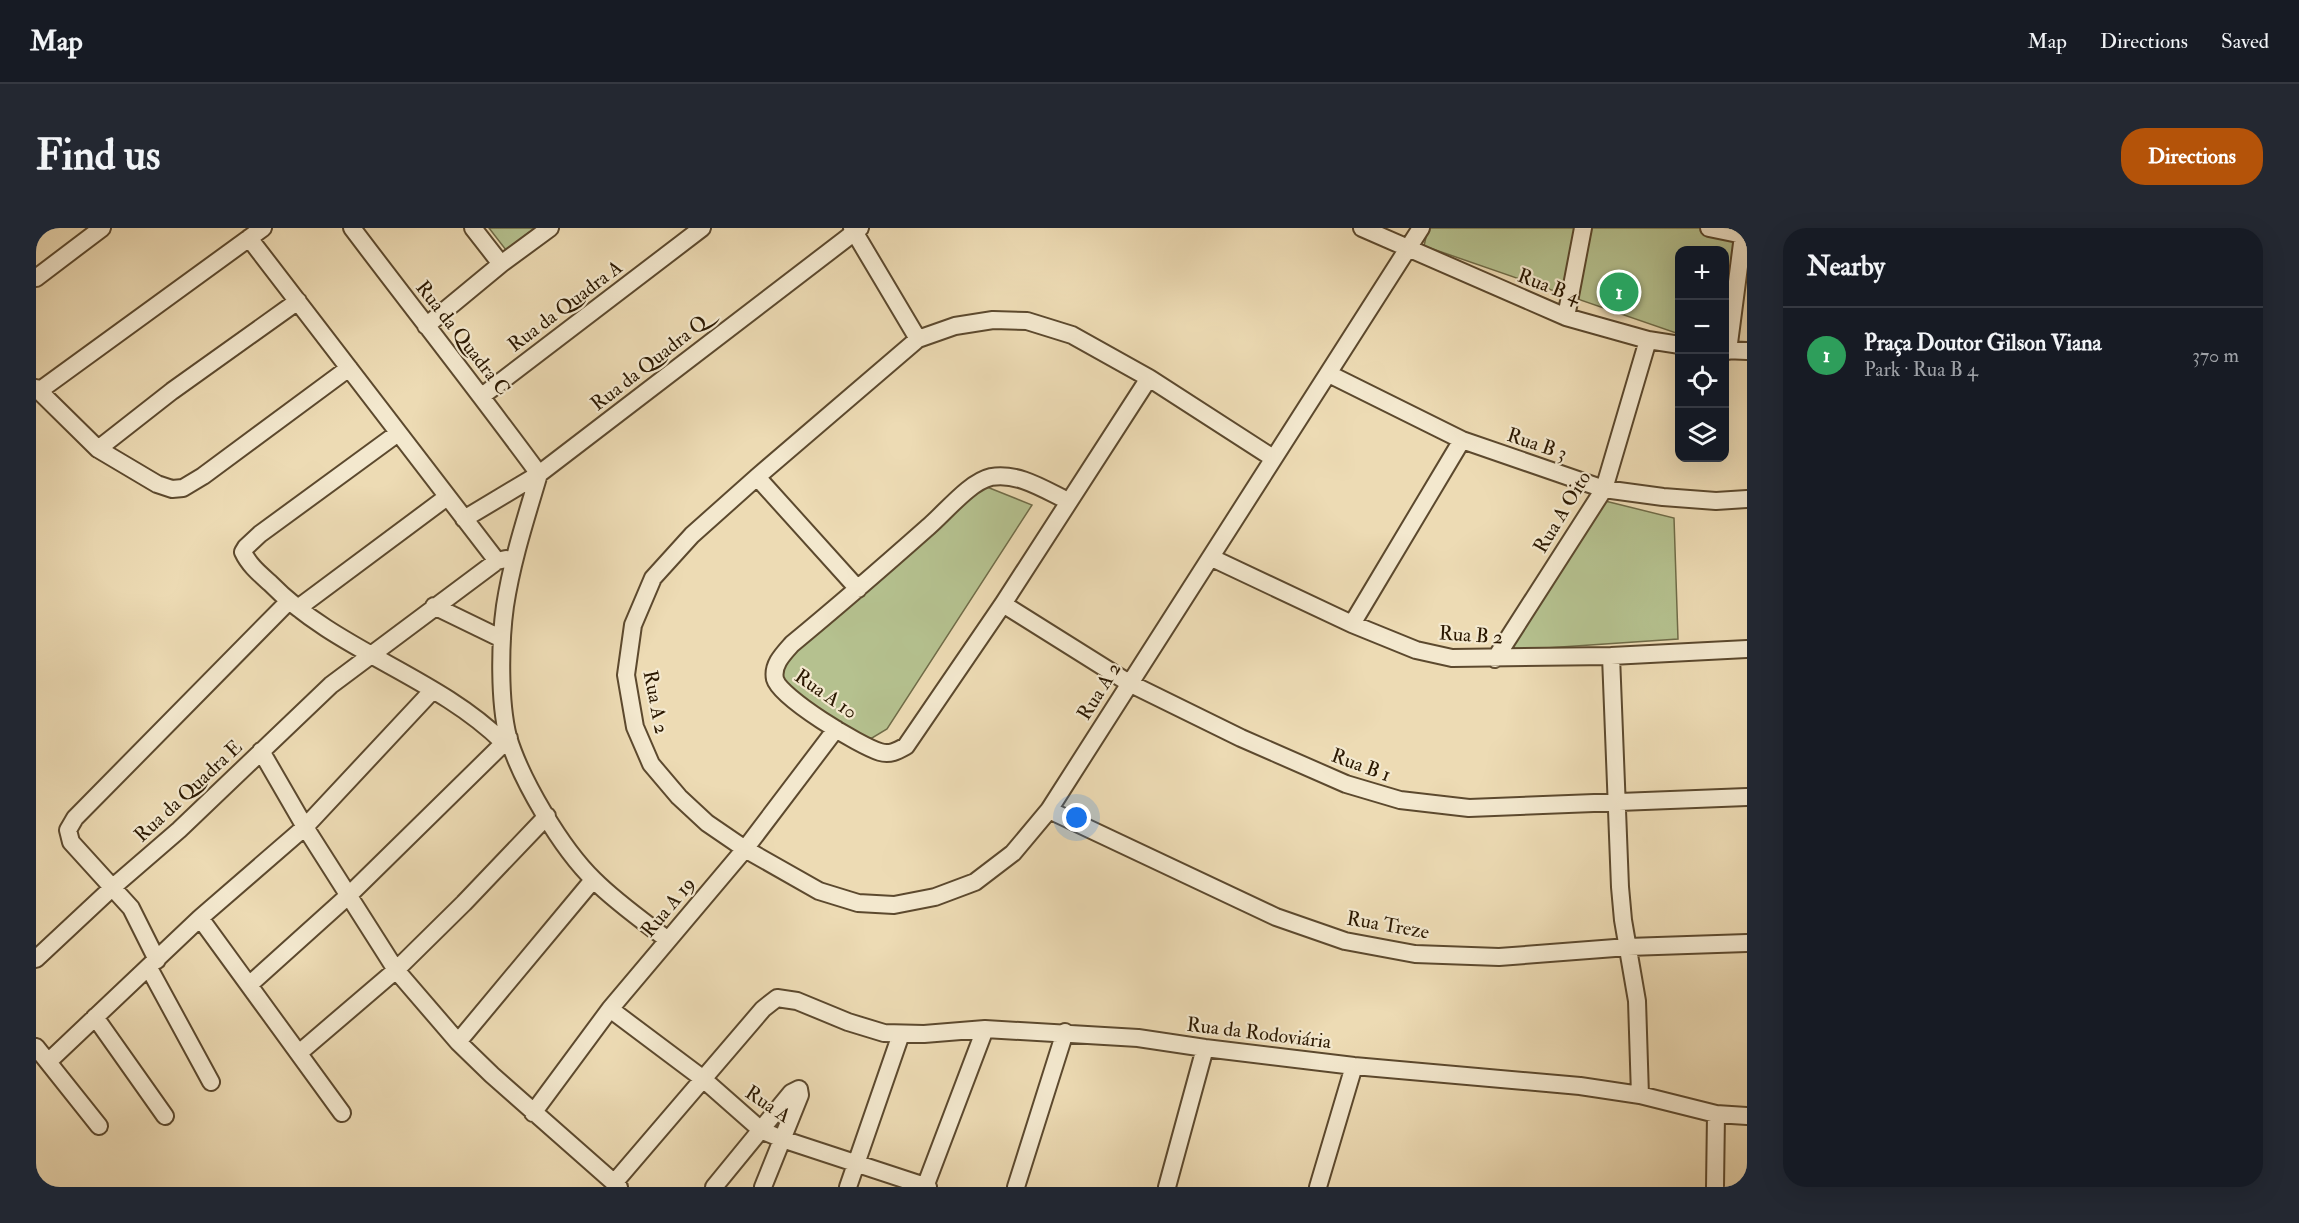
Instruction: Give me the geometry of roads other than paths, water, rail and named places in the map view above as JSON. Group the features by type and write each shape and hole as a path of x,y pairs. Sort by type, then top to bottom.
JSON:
{"street":[{"path":"36,278 102,228"},
{"path":"263,228 37,390 98,449 157,484 172,489 183,488 203,476 349,368"},
{"name":"Rua da Quadra C","path":"352,228 482,396 539,474"},
{"path":"473,228 501,264"},
{"path":"426,326 501,264 550,228"},
{"name":"Rua da Quadra A","path":"482,396 702,228"},
{"name":"Rua B 4","path":"1362,228 1566,317 1648,340 1675,344"},
{"name":"Rua A 2","path":"1273,458 1149,378 1072,335 1027,321 993,320 955,326 918,339 692,535 653,578 633,625 626,675 635,727 651,764 679,797 706,823 745,849 819,891 858,903 894,905 935,897 975,882 1013,853 1049,810 1421,228"},
{"path":"1566,317 1583,228"},
{"path":"1709,228 1744,231 1729,331"},
{"path":"855,229 918,339"},
{"name":"Rua da Quadra Q","path":"464,519 539,474 855,229"},
{"path":"249,238 496,561 514,557"},
{"path":"98,449 172,391 298,301"},
{"name":"Rua A Oito","path":"1495,659 1604,489 1648,340"},
{"path":"1729,351 1747,351"},
{"name":"Rua B 3","path":"1329,374 1462,440 1604,489 1673,498 1716,501 1747,499"},
{"name":"Rua A 10","path":"1068,501 1023,480 1006,476 989,478 972,486 858,589 792,644 774,668 778,686 787,696 836,729 881,752 895,753 906,746 1003,604 1149,378"},
{"path":"398,433 260,534 243,552 250,564 293,605 371,656 433,690 506,740"},
{"path":"1352,624 1462,440"},
{"path":"539,474 514,557 505,607 502,639 506,740 547,816 571,853 594,880 668,940"},
{"path":"758,477 858,589"},
{"path":"211,1082 153,964 131,908 71,842 68,835 71,824 293,605 447,497"},
{"name":"Rua B 2","path":"1212,558 1352,624 1416,650 1452,658 1611,656 1747,649"},
{"name":"Rua da Quadra E","path":"36,959 178,830 331,684 496,561"},
{"name":"Rua B 1","path":"1003,604 1129,683 1241,738 1346,784 1400,801 1469,808 1747,797"},
{"path":"434,606 502,639"},
{"path":"1611,656 1620,887 1637,1001 1640,1095"},
{"path":"48,1062 200,918 305,828 433,690"},
{"name":"Rua A 19","path":"533,1113 610,1009 745,849 836,729"},
{"path":"249,985 349,896 506,740"},
{"path":"261,751 305,828 396,970 458,1042 533,1113 616,1185 702,1078"},
{"name":"Rua Treze","path":"1049,810 1276,917 1345,941 1415,954 1499,957 1628,947 1747,943"},
{"path":"299,1053 396,970 547,816"},
{"path":"458,1042 594,880"},
{"path":"200,918 342,1113"},
{"name":"Rua da Rodoviária","path":"702,1078 770,1002 777,998 797,1001 867,1029 884,1033 985,1029 1138,1038 1354,1066 1580,1086 1640,1095 1716,1114 1747,1116"},
{"name":"Rua A","path":"610,1009 702,1078 761,1130 856,1165 926,1187"},
{"path":"95,1017 165,1116"},
{"path":"926,1187 985,1029"},
{"path":"1016,1187 1065,1032"},
{"path":"848,1187 901,1034"},
{"path":"36,1047 99,1126"},
{"path":"1167,1187 1205,1048"},
{"path":"1318,1187 1354,1066"},
{"path":"714,1187 791,1093 799,1089 800,1095 764,1187"},
{"path":"1715,1187 1716,1114"}],"place":[{"name":"Praça Doutor Gilson Viana","path":"1619,292"}]}
